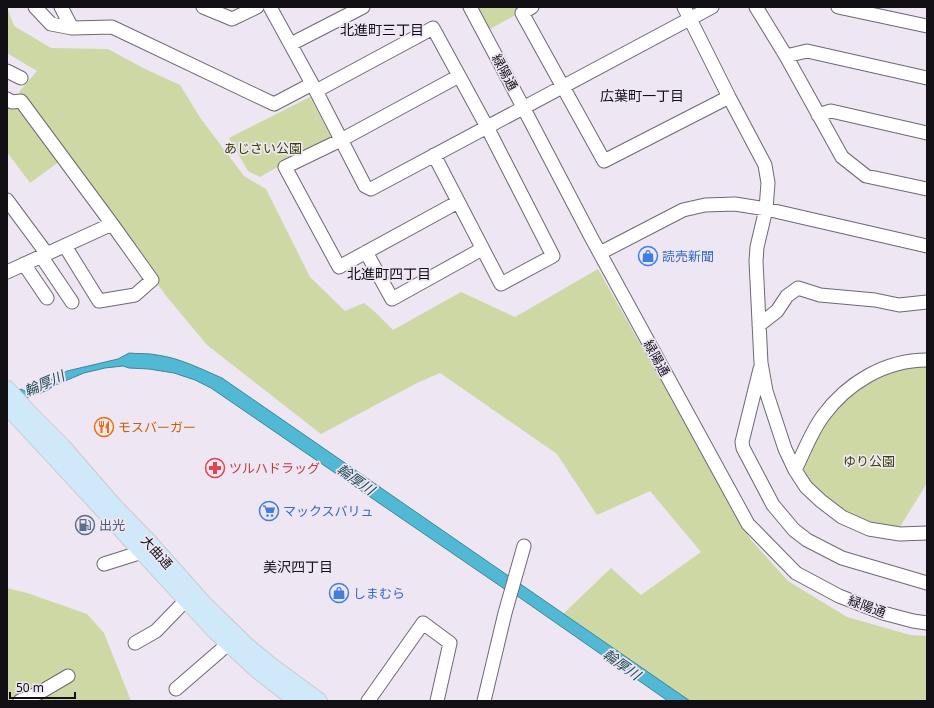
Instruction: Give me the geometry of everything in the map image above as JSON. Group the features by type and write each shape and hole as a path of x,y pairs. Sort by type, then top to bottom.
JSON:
{"main road":[{"name":"大曲通","path":"7,389 27,419 142,552 186,600 228,644 257,670 297,701"},
{"name":"大曲通","path":"7,406 27,419 62,446 113,505 247,646 319,701"}],"street":[{"path":"35,7 51,24 72,28 112,27 274,104 314,88 433,28 554,256 501,284 434,155"},
{"path":"61,7 72,28"},
{"path":"204,7 232,19 257,7"},
{"path":"270,7 291,44 364,186 371,189 563,87 687,13 712,7"},
{"path":"291,44 363,7"},
{"name":"緑陽通","path":"470,7 600,253 748,524 796,573 839,596 883,613 927,623"},
{"path":"532,7 522,13 604,161 729,97"},
{"path":"756,7 786,56 842,157 866,176 927,189"},
{"path":"838,7 875,11 927,26"},
{"path":"687,13 765,165 768,183 766,209 757,247 756,261 761,363 766,391 785,449 795,470 806,487 842,517 869,529 900,534 927,544"},
{"path":"786,56 807,51 927,78"},
{"path":"7,71 21,78"},
{"path":"458,202 339,267 286,167 341,140 459,76"},
{"path":"9,103 21,101 152,280 135,295 98,301 65,246"},
{"path":"818,115 831,111 927,133"},
{"path":"7,200 44,255 72,302"},
{"path":"600,253 683,210 706,205 735,204 766,209 927,246"},
{"path":"7,272 112,224"},
{"path":"366,252 392,299 482,249"},
{"path":"24,264 47,298"},
{"path":"759,325 777,311 787,296 798,288 820,295 875,300 899,305 927,302"},
{"path":"795,470 822,416 839,396 855,383 894,364 927,360"},
{"path":"761,363 742,442 742,448 772,505 794,530 807,540 825,550 842,558 927,583"},
{"path":"900,534 927,533"},
{"path":"484,701 508,602 524,546"},
{"path":"104,564 142,552"},
{"path":"135,643 156,631 186,600"},
{"path":"368,701 423,623 450,643 437,701"},
{"path":"176,689 228,644"},
{"path":"20,701 39,693 68,676"}],"green space":[{"path":"7,7 14,26 51,48 108,49 143,68 180,85 201,119 244,176 266,189 310,277 345,311 364,303 393,330 461,292 515,317 598,269 750,539 788,581 847,617 910,635 927,636 927,701 685,701 561,616 611,568 641,595 701,552 650,491 597,515 557,454 440,373 417,383 321,434 207,345 167,297 19,92 37,71 7,53"},
{"path":"470,7 530,7 483,33"},
{"name":"あじさい公園","path":"310,97 331,137 260,177 248,171 229,138"},
{"path":"21,101 64,158 30,183 7,152 7,110 12,102"},
{"name":"ゆり公園","path":"927,363 927,483 898,530 873,527 848,515 816,492 802,472 813,442 828,414 856,387 896,368"},
{"path":"7,588 27,593 87,614 104,633 131,701 7,701"}],"water":[{"name":"輪厚川","path":"129,353 166,356 190,364 222,378 510,577 506,590 211,388 195,380 174,373 149,369 129,368 123,366 105,368 84,373 53,386 48,390 7,406 7,395 21,389 27,392 67,371 118,359"},
{"name":"輪厚川","path":"516,581 690,701 668,701 513,593"}],"place":[{"name":"読売新聞","path":"648,256"},
{"name":"モスバーガー","path":"104,427"},
{"name":"ツルハドラッグ","path":"215,468"},
{"name":"マックスバリュ","path":"269,511"},
{"name":"出光","path":"85,525"},
{"name":"しまむら","path":"339,593"}],"district":[{"name":"北進町三丁目","path":"382,29"},
{"name":"広葉町一丁目","path":"642,95"},
{"name":"北進町四丁目","path":"389,273"},
{"name":"美沢四丁目","path":"298,566"}]}
